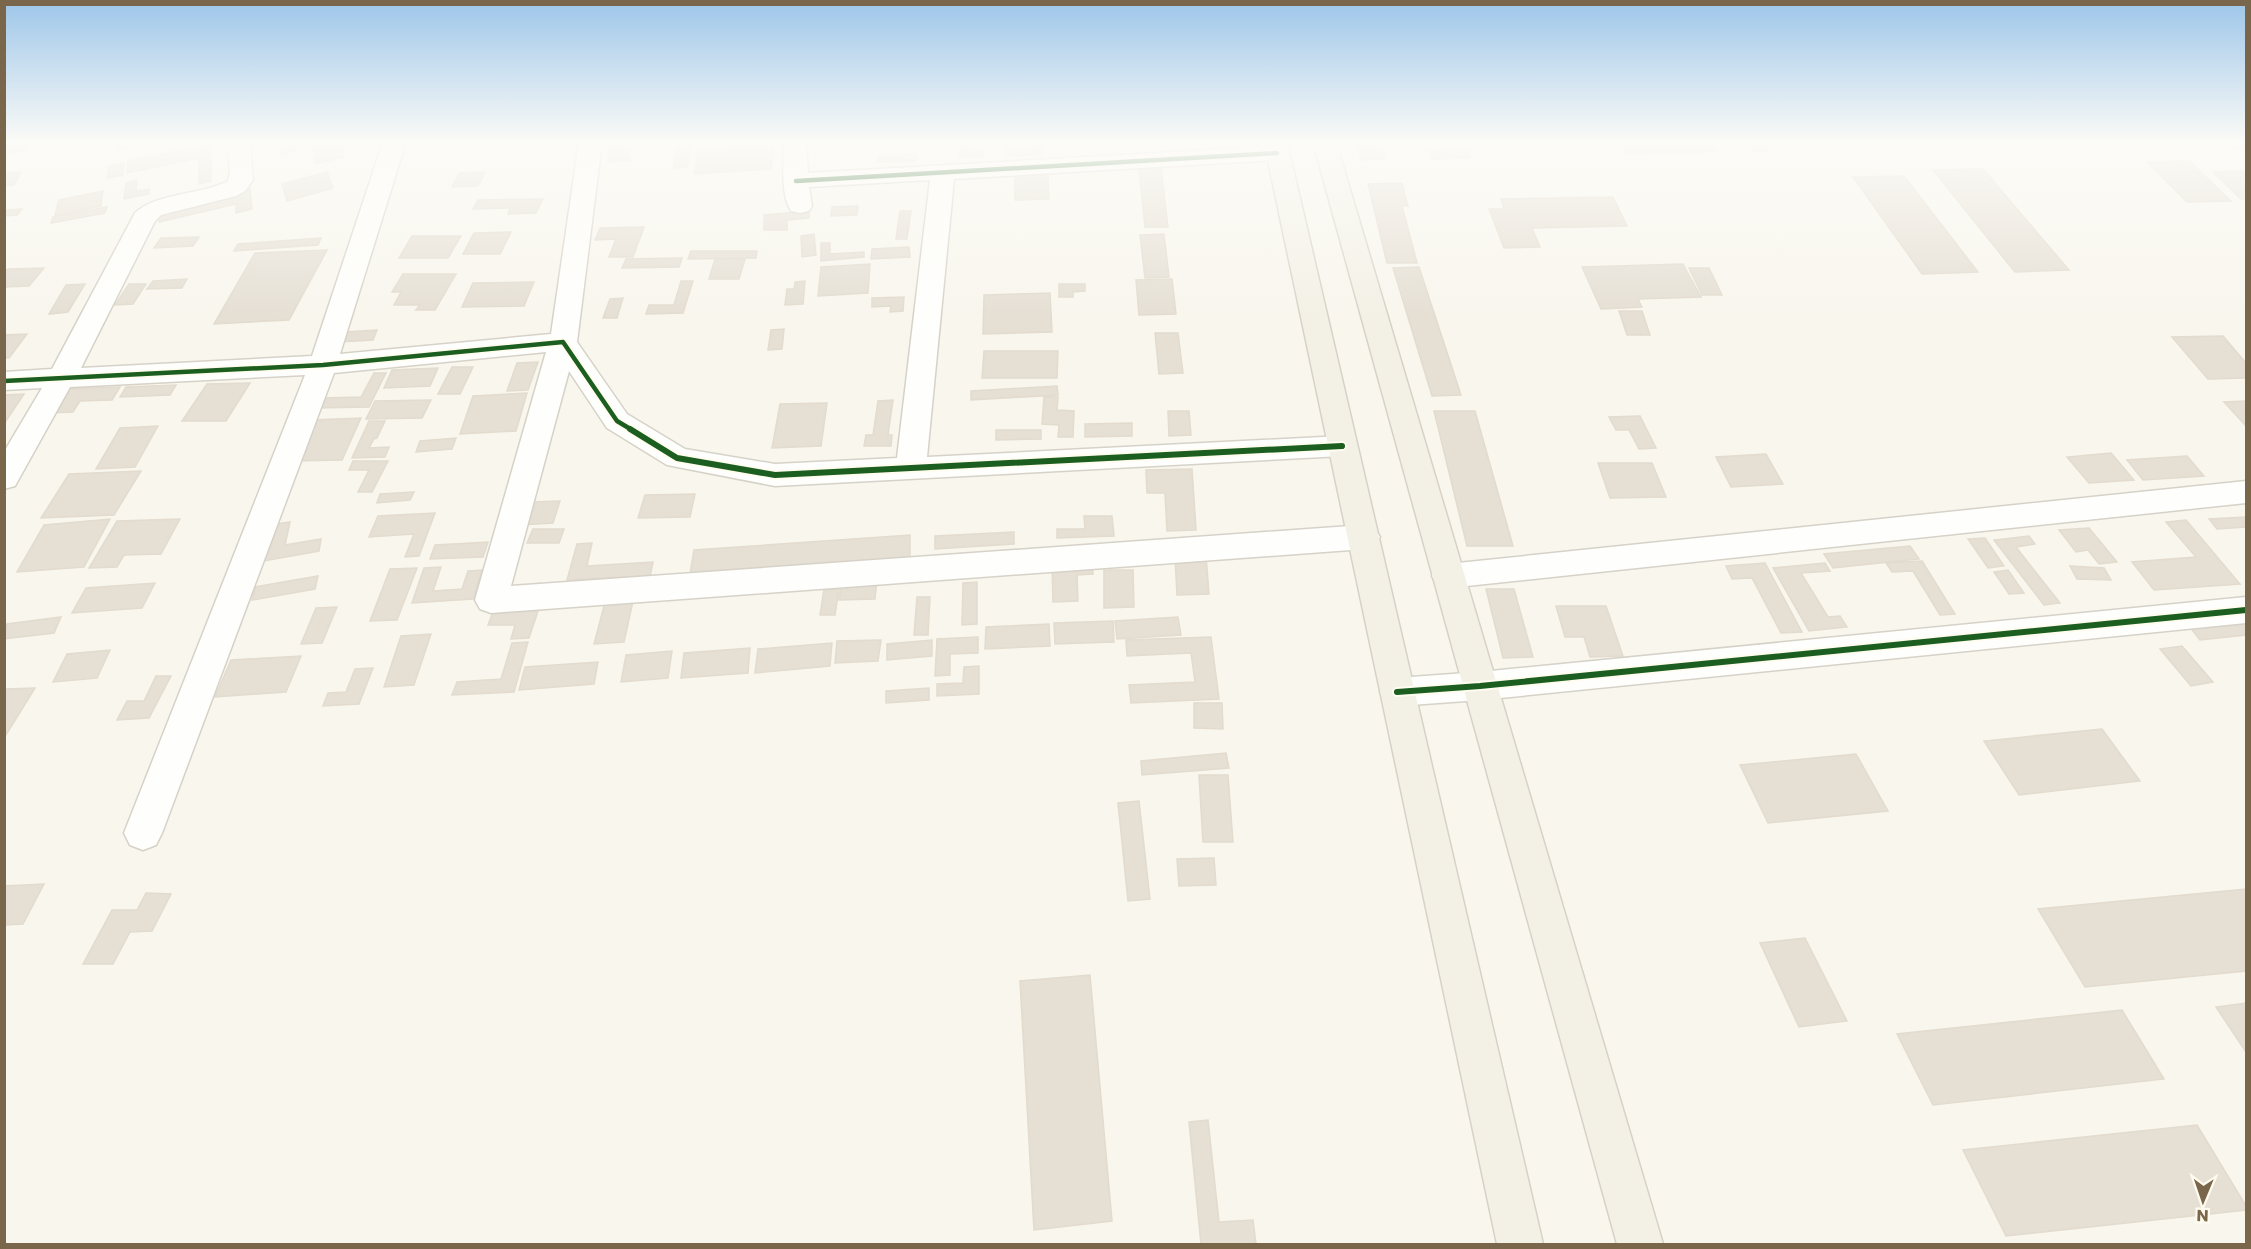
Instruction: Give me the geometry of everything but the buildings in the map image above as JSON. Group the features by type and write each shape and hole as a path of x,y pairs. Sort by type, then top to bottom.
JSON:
{"main road":[{"path":"1288,200 1520,1245"},
{"path":"1341,200 1641,1245"}],"street":[{"path":"4,478 61,379 144,218 152,210 194,200"},
{"path":"143,833 323,365 376,200"},
{"path":"583,200 562,342 490,600 1364,537"},
{"path":"799,200 800,206"},
{"path":"911,467 940,200"},
{"path":"4,381 323,365 562,342"},
{"path":"562,342 617,421 677,458 775,474 1342,446"},
{"path":"1448,576 2247,492"},
{"path":"1397,692 1480,686 2247,610"}],"cycle path":[{"path":"4,381 323,365 563,342 617,421 677,458 775,475 1342,446"},
{"path":"1397,692 1480,686 2246,610"}]}
